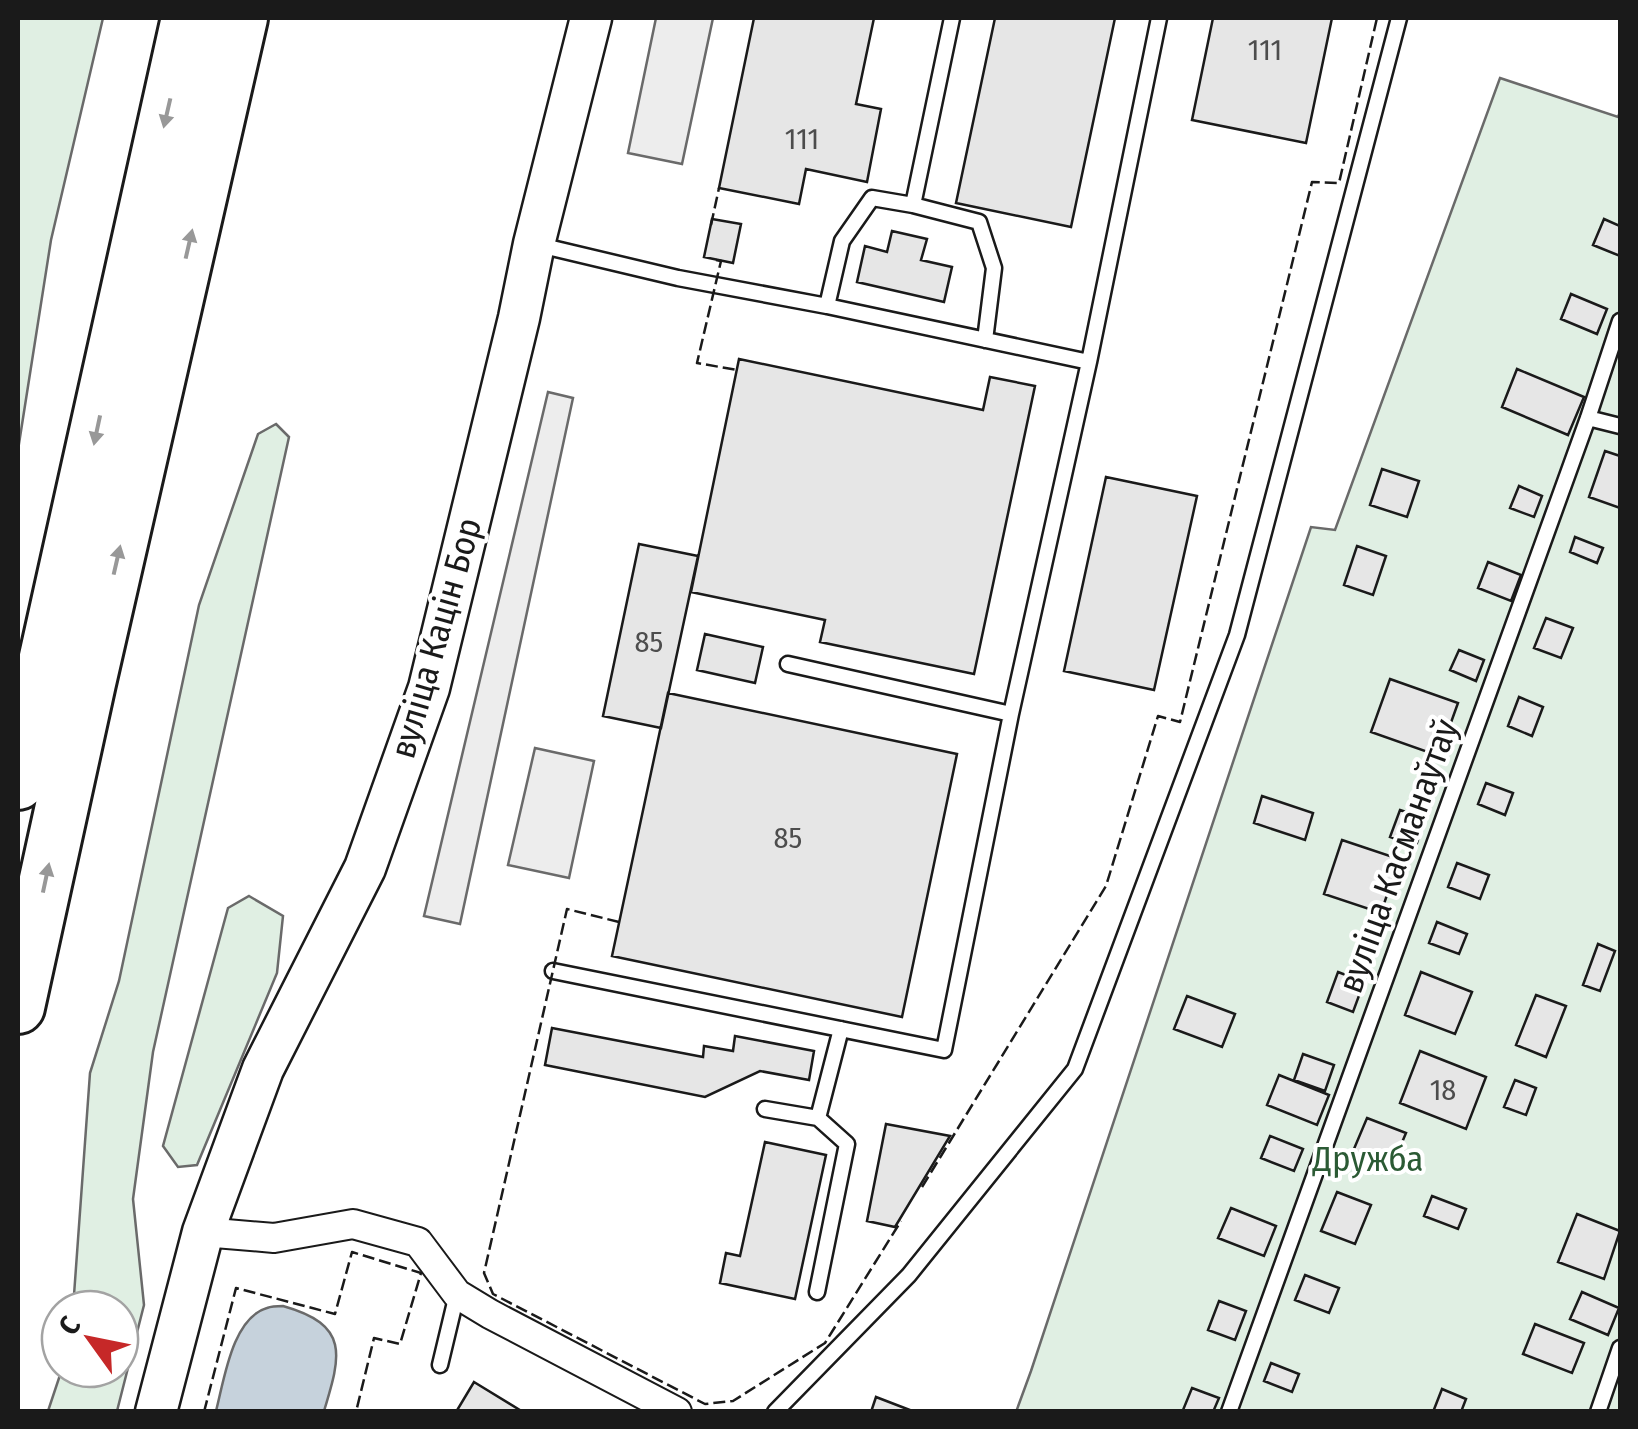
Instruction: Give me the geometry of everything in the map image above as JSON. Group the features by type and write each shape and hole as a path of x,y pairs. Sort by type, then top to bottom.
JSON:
{"highway":[{"path":"18,782 188,18"},
{"path":"18,1007 241,18"}],"main road":[{"name":"вуліца Кацін Бор","path":"156,1412 204,1232 263,1069 365,868 429,688 591,18"}],"street":[{"path":"204,1232 274,1238 353,1224 418,1242 457,1294 678,1412"}],"lane":[{"path":"913,205 952,18"},
{"path":"553,971 944,1050 1159,18"},
{"path":"774,1412 909,1276 1075,1069 1237,635 1399,18"},
{"path":"827,306 842,241 872,198 913,205 979,222 994,268 984,340"},
{"path":"534,244 678,278 1088,362"},
{"name":"вуліца Касманаўтаў","path":"1229,1412 1620,321"},
{"path":"1588,418 1620,426"},
{"path":"788,664 1011,714"},
{"path":"818,1118 841,1029"},
{"path":"765,1108 818,1118 847,1144 817,1292"},
{"path":"440,1364 457,1294"},
{"path":"1598,1412 1620,1348"}],"green space":[{"path":"18,18 103,18 51,240 18,450"},
{"name":"Дружба","path":"1500,78 1618,117 1620,112 1620,1411 1016,1412 1311,527 1335,530"},
{"path":"276,424 289,437 153,1052 133,1199 144,1305 140,1321 140,1289 74,1289 90,1073 119,981 199,605 258,434"},
{"path":"249,896 283,916 277,973 197,1165 178,1167 163,1146 228,908"},
{"path":"55,1389 123,1389 117,1411 48,1411"}],"shaded area":[{"path":"656,18 713,18 682,164 628,153"},
{"path":"548,392 573,398 460,924 424,916"},
{"path":"535,748 594,761 569,878 508,865"},
{"path":"283,1306 320,1323 335,1345 334,1374 324,1411 216,1411 231,1352 245,1324 267,1308"}],"building":[{"path":"754,18 874,18 856,104 881,109 867,182 806,169 799,204 719,188"},
{"path":"995,18 1115,18 1071,227 956,203"},
{"path":"1213,18 1332,18 1306,143 1192,120"},
{"path":"712,219 741,224 733,263 704,257"},
{"path":"1604,219 1620,226 1620,256 1593,245"},
{"path":"892,231 927,239 921,260 952,267 944,302 857,282 865,246 887,252"},
{"path":"1571,294 1607,309 1597,334 1561,319"},
{"path":"739,359 983,410 990,377 1035,386 974,674 820,642 825,620 691,592"},
{"path":"1517,369 1584,397 1568,435 1502,407"},
{"path":"1605,451 1620,456 1620,508 1589,497"},
{"path":"1382,469 1419,481 1407,517 1370,505"},
{"path":"1106,477 1197,496 1154,690 1064,671"},
{"path":"1519,486 1542,496 1534,517 1510,508"},
{"path":"1575,537 1603,548 1597,563 1570,552"},
{"path":"639,544 698,556 661,728 603,716"},
{"path":"1357,546 1386,556 1373,595 1344,585"},
{"path":"1488,562 1521,575 1511,601 1478,588"},
{"path":"1546,618 1573,628 1561,658 1534,648"},
{"path":"705,634 763,647 755,683 697,670"},
{"path":"1459,650 1484,660 1476,681 1450,670"},
{"path":"1390,679 1458,703 1439,756 1371,732"},
{"path":"668,693 957,754 902,1017 612,956"},
{"path":"1519,697 1543,707 1532,736 1508,726"},
{"path":"1486,783 1513,793 1505,815 1478,804"},
{"path":"1262,796 1313,813 1305,840 1254,823"},
{"path":"1400,810 1425,818 1416,846 1390,837"},
{"path":"1342,840 1399,859 1381,913 1324,894"},
{"path":"1457,863 1489,875 1480,899 1448,887"},
{"path":"1437,922 1467,934 1459,954 1429,943"},
{"path":"1598,944 1615,951 1600,991 1583,985"},
{"path":"1338,972 1364,982 1353,1012 1327,1002"},
{"path":"1421,972 1472,992 1455,1034 1405,1015"},
{"path":"1536,995 1566,1006 1546,1057 1516,1045"},
{"path":"1187,996 1235,1014 1222,1047 1174,1029"},
{"path":"552,1028 703,1057 704,1046 733,1051 735,1036 814,1051 809,1080 760,1071 705,1097 545,1065"},
{"path":"1420,1051 1486,1077 1466,1129 1400,1103"},
{"path":"1303,1054 1334,1065 1325,1091 1294,1080"},
{"path":"1279,1075 1329,1095 1317,1125 1267,1105"},
{"path":"1515,1080 1536,1088 1526,1115 1504,1107"},
{"path":"1367,1118 1406,1133 1390,1171 1351,1156"},
{"path":"886,1124 950,1136 895,1227 867,1221"},
{"path":"1270,1136 1303,1149 1294,1171 1261,1158"},
{"path":"765,1142 826,1155 795,1299 720,1283 726,1253 740,1256"},
{"path":"1337,1192 1371,1205 1355,1244 1321,1231"},
{"path":"1432,1196 1466,1209 1458,1229 1424,1216"},
{"path":"1231,1208 1276,1226 1264,1256 1218,1238"},
{"path":"1577,1214 1620,1231 1604,1279 1558,1262"},
{"path":"1305,1275 1339,1288 1329,1313 1295,1300"},
{"path":"1582,1292 1619,1308 1608,1335 1570,1319"},
{"path":"1219,1301 1246,1311 1235,1340 1208,1330"},
{"path":"1535,1324 1584,1343 1572,1373 1523,1354"},
{"path":"1271,1363 1299,1374 1292,1392 1264,1381"},
{"path":"474,1382 523,1412 456,1412"},
{"path":"1192,1388 1219,1398 1213,1412 1183,1410"},
{"path":"1442,1389 1466,1399 1461,1412 1433,1412"},
{"path":"876,1397 915,1412 871,1412"}],"fence":[{"path":"922,1187 1106,886 1158,716 1180,722 1312,182 1339,183 1377,18"},
{"path":"711,225 719,188"},
{"path":"716,260 721,261 697,363 737,370"},
{"path":"619,922 567,909 484,1273 493,1294 705,1404 733,1401 825,1343 901,1221"},
{"path":"204,1412 236,1288 335,1314 352,1252 421,1273 400,1344 374,1338 356,1412"}]}
